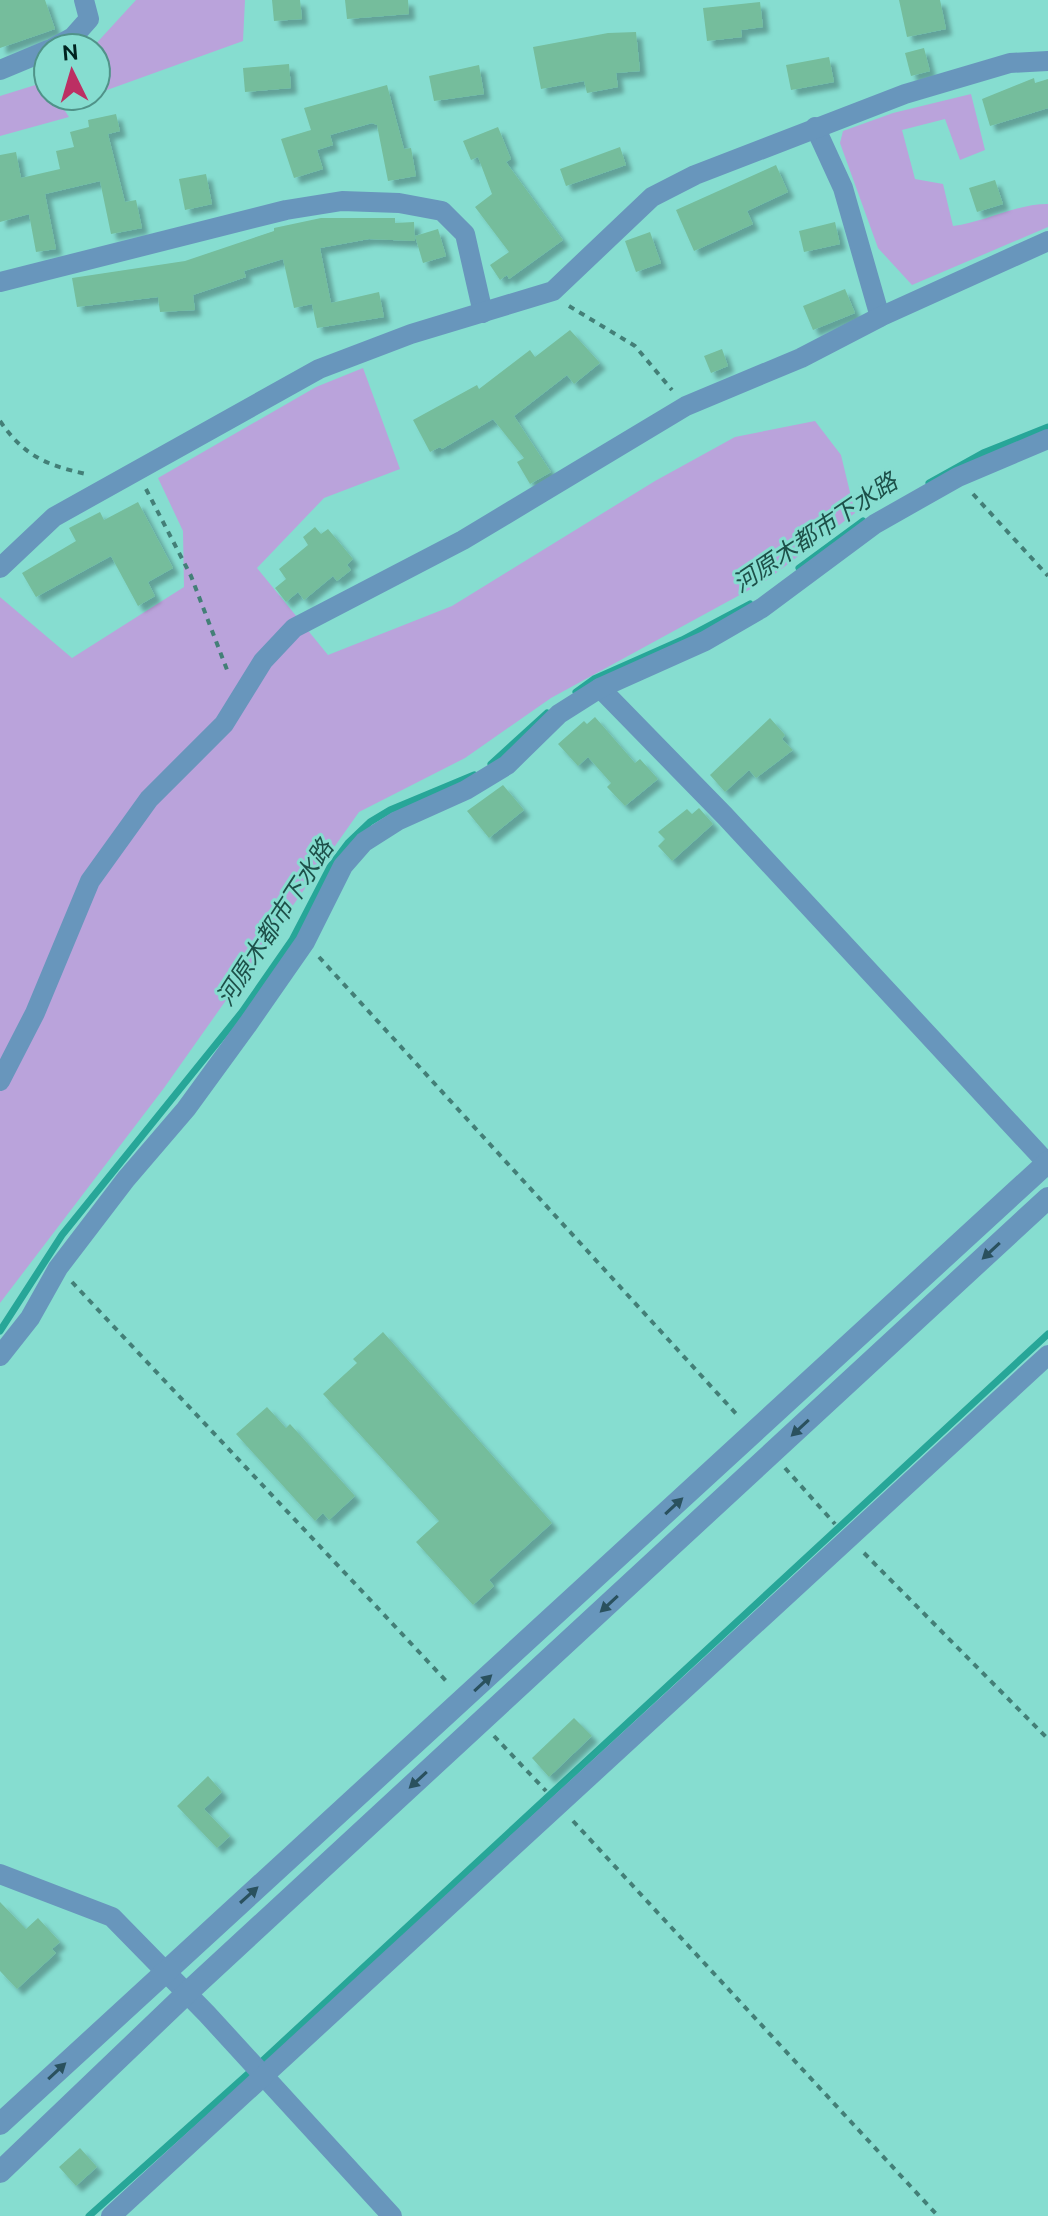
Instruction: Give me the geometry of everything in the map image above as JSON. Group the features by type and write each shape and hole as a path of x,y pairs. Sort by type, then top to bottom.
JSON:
{"street":[{"path":"77,32 89,19 84,0"},
{"path":"0,70 32,57"},
{"path":"0,568 54,517 319,369 411,334 553,291 652,197 742,154 905,94 1010,63 1048,61"},
{"path":"815,127 843,188 880,317"},
{"path":"0,282 286,210 342,201 399,203 442,211 465,234 483,313"},
{"path":"0,1081 35,1013 90,881 149,799 224,724 263,661 294,628 463,540 686,406 801,358 880,317 1048,241"},
{"path":"0,1356 30,1318 58,1268 126,1179 186,1109 305,942 343,866 364,842 397,821 466,790 507,765 559,714 600,688 705,641 762,608 843,545 958,477 1048,439"},
{"path":"0,2124 1048,1163 725,816 600,688"},
{"path":"0,2172 187,1993 1048,1198"},
{"path":"111,2216 1048,1355"},
{"path":"0,1874 112,1917 187,1993 392,2216"}],"path":[{"path":"553,291 579,315 607,327 635,346 686,406"},
{"path":"0,421 24,450 48,465 96,476 106,486"},
{"path":"135,470 191,576 218,650 241,696"},
{"path":"958,477 1048,576"},
{"path":"305,942 848,1539 1048,1739"},
{"path":"58,1268 938,2216"}],"shaded area":[{"path":"136,0 245,0 243,41 112,88 112,32 107,32"},
{"path":"32,86 32,112 66,112 69,117 0,136 0,96"},
{"path":"971,94 985,150 960,160 945,119 902,130 915,179 943,184 953,226 1024,207 1048,204 1048,227 912,285 878,248 840,143 843,131 893,113"},
{"path":"363,368 400,469 324,498 257,568 328,655 452,606 655,481 735,437 815,421 841,455 855,513 767,580 551,698 465,758 359,812 164,1088 0,1303 0,597 72,658 184,587 183,531 158,478 316,387"}],"building":[{"path":"0,0 45,0 55,29 32,32 32,37 0,48"},
{"path":"272,0 300,0 302,19 274,21"},
{"path":"345,0 408,0 409,14 347,19"},
{"path":"899,0 940,0 946,29 907,37"},
{"path":"760,2 763,27 741,30 742,37 707,41 703,8"},
{"path":"636,32 640,71 616,73 618,87 587,93 584,81 541,89 533,47 608,33"},
{"path":"924,48 930,71 911,76 905,53"},
{"path":"829,57 834,82 791,90 786,65"},
{"path":"289,64 291,88 245,92 243,68"},
{"path":"479,65 484,94 434,101 429,76"},
{"path":"1034,78 1035,83 1048,79 1048,108 990,126 982,99"},
{"path":"387,85 404,149 411,148 416,176 388,181 377,125 372,123 330,135 333,145 317,150 323,169 294,178 281,139 311,130 304,108"},
{"path":"116,114 120,131 108,134 125,202 136,200 142,228 111,234 100,181 45,194 56,249 36,252 29,214 0,222 0,155 16,152 21,178 60,169 56,151 74,147 70,132 89,127 88,120"},
{"path":"498,127 511,159 506,162 563,240 509,279 507,275 500,280 490,265 509,252 475,207 492,194 478,157 471,160 463,141"},
{"path":"620,147 626,165 566,186 560,169"},
{"path":"776,165 788,192 747,211 753,224 694,251 676,210"},
{"path":"206,174 212,204 185,210 179,179"},
{"path":"995,180 1003,204 977,212 969,188"},
{"path":"321,218 395,218 395,223 414,222 415,241 369,239 320,248 331,303 379,292 384,317 317,328 312,304 294,308 283,259 244,271 246,277 193,295 195,310 160,312 158,297 77,307 72,278 185,261 274,231 274,228"},
{"path":"835,222 840,244 804,252 799,231"},
{"path":"438,229 446,256 423,263 415,236"},
{"path":"650,232 661,263 636,272 625,241"},
{"path":"845,289 855,313 813,330 803,306"},
{"path":"570,330 600,363 574,384 567,375 514,416 551,472 530,484 517,462 524,458 493,419 442,449 440,447 430,452 413,420 477,385 479,389 530,350 535,357"},
{"path":"722,349 728,366 711,373 704,356"},
{"path":"138,502 173,568 148,582 155,596 138,606 111,556 36,597 22,573 76,541 69,528 100,512 104,520"},
{"path":"315,527 321,534 328,529 353,559 347,565 351,570 337,581 333,576 304,600 298,592 286,602 275,588 286,579 279,569 308,545 303,537"},
{"path":"595,717 635,763 640,759 658,779 625,806 607,787 611,783 588,757 578,766 558,744 584,721 587,724"},
{"path":"770,718 785,735 782,739 793,750 756,778 749,770 725,792 710,775"},
{"path":"503,785 524,810 489,838 467,811"},
{"path":"699,808 713,824 672,861 658,846 665,839 658,832 687,809 692,814"},
{"path":"383,1332 552,1523 489,1580 494,1586 473,1605 416,1542 439,1521 323,1394 357,1363 353,1359"},
{"path":"267,1407 286,1428 290,1424 355,1496 329,1520 323,1513 315,1521 236,1434"},
{"path":"574,1718 592,1736 549,1777 532,1758"},
{"path":"208,1776 222,1792 204,1809 230,1836 217,1848 177,1806"},
{"path":"0,1902 26,1929 38,1918 60,1942 52,1949 56,1953 17,1989 0,1971"},
{"path":"80,2148 97,2167 76,2186 59,2167"}],"waterway":[{"name":"河原木都市下水路","path":"929,483 983,453 1048,427"},
{"name":"河原木都市下水路","path":"799,568 863,521"},
{"name":"河原木都市下水路","path":"576,692 594,679 682,640 750,604"},
{"name":"河原木都市下水路","path":"491,764 547,713"},
{"name":"河原木都市下水路","path":"0,1331 62,1235 242,1012 292,940 330,867 348,843 370,822 390,810 474,775"},
{"path":"89,2216 260,2063 1048,1334"}]}
